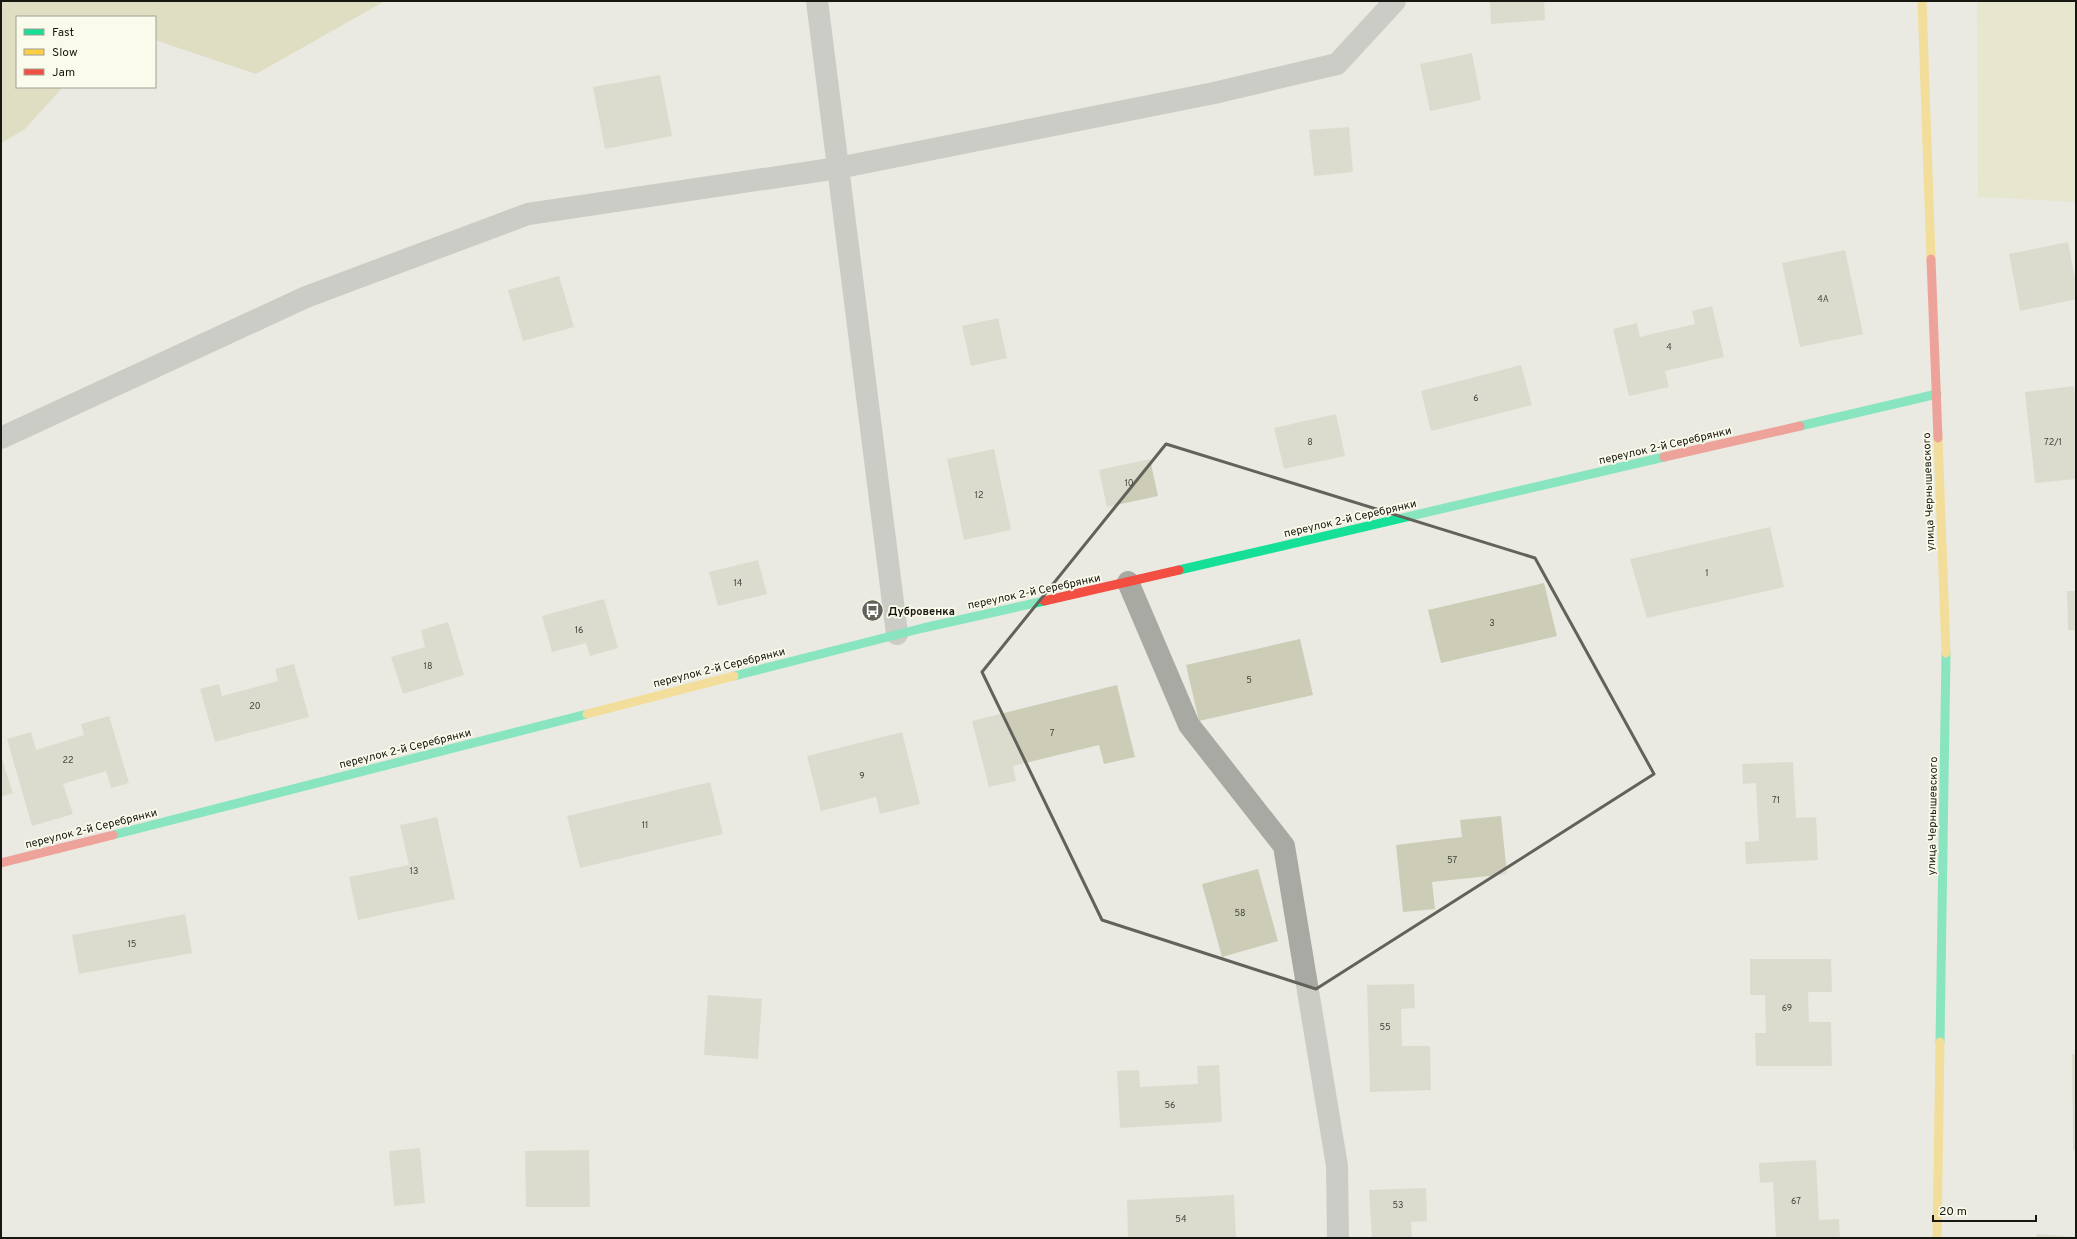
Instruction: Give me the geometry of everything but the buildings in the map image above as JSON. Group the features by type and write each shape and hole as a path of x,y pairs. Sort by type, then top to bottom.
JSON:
{"street":[{"path":"817,1 897,634"},
{"path":"1,438 306,297 528,214 838,168 1214,93 1338,64 1395,1"},
{"name":"улица Чернышевского","path":"1922,1 1946,661 1937,1238"},
{"name":"переулок 2-й Серебрянки","path":"1,863 897,634 1128,582 1936,394"},
{"path":"1128,582 1189,725 1284,846 1337,1166 1338,1238"}],"highlighted area":[{"path":"1166,444 1535,558 1654,774 1316,989 1102,920 982,672"}],"green space":[{"path":"1977,1 2076,1 2076,202 1978,197"}],"shaded area":[{"path":"1,1 385,1 256,74 156,40 156,16 16,16 16,88 62,88 24,130 1,143"}],"traffic: fast":[{"path":"1800,426 1937,394"},
{"path":"1179,570 1664,457"},
{"path":"734,676 923,628 1044,601"},
{"path":"1940,1042 1946,653"},
{"path":"113,835 587,714"}],"traffic: slow":[{"path":"1922,1 1931,259"},
{"path":"1938,438 1946,653"},
{"path":"587,714 734,676"},
{"path":"1937,1238 1940,1042"}],"traffic: jam":[{"path":"1931,259 1938,438"},
{"path":"1664,457 1800,426"},
{"path":"1044,601 1179,570"},
{"path":"1,863 113,835"}],"place":[{"name":"Дубровенка","path":"873,611"}]}
